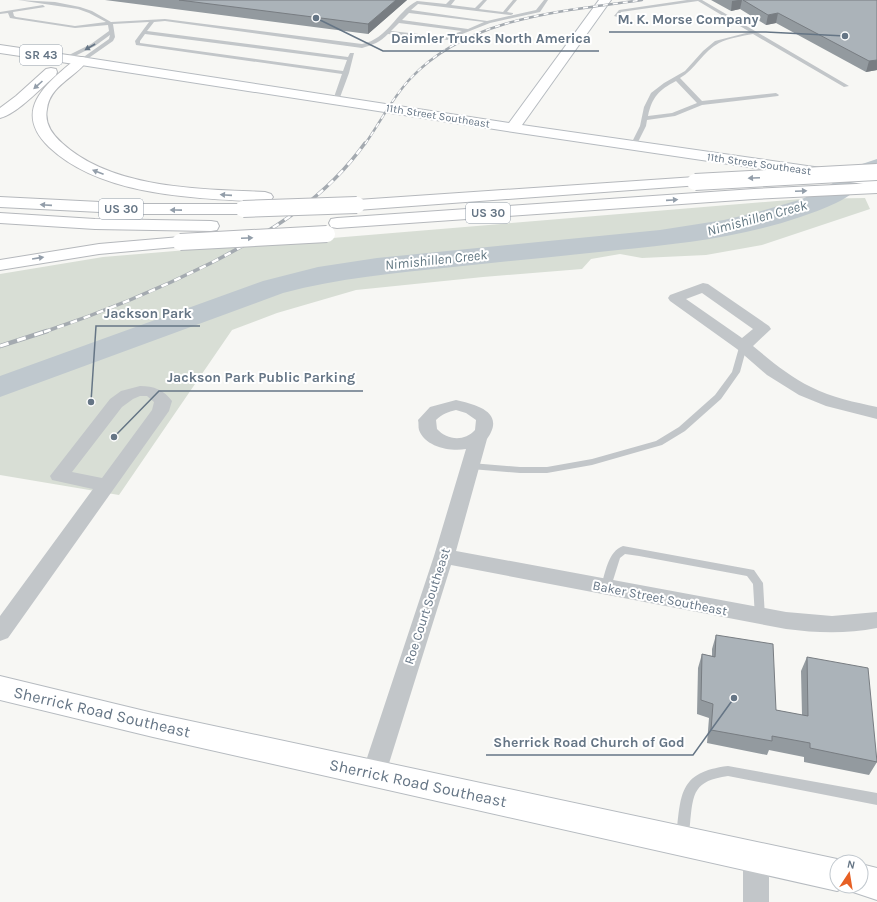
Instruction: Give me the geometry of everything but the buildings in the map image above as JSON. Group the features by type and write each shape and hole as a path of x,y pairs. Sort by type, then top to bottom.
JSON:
{"main road":[{"path":"513,128 606,0"},
{"name":"11th Street Southeast","path":"0,48 513,128 877,181"},
{"path":"0,114 74,60"},
{"path":"74,60 43,98 39,108 40,122 44,134 65,154 100,172 142,184 205,193 360,201"},
{"name":"US 30","path":"637,194 695,182 877,172"},
{"name":"US 30","path":"0,202 140,209 243,209 360,201 637,194 706,197 877,188"},
{"path":"0,265 92,250 332,228 556,216 637,194"},
{"name":"US 30","path":"0,218 95,224 332,228"},
{"name":"Sherrick Road Southeast","path":"0,688 154,725 829,873"}],"street":[{"path":"743,346 763,329 703,287 675,298 743,346 773,371 805,391 832,402 877,413"},
{"path":"0,632 160,411 163,401 159,396 148,391 135,392 124,396 116,403 59,476 106,485"},
{"name":"Roe Court Southeast","path":"374,774 444,556 479,438"},
{"name":"Baker Street Southeast","path":"444,556 760,617 820,624 848,624 877,620"},
{"path":"756,857 756,902"}],"lane":[{"path":"20,0 79,7 91,11 110,22 113,38 110,42 74,60"},
{"path":"447,6 453,0"},
{"path":"504,13 516,0"},
{"path":"387,32 447,39 466,30 489,22 538,11 546,0"},
{"path":"616,16 620,11 698,0 846,86"},
{"path":"10,11 12,17 73,27 110,22 153,20 170,21 365,46 373,44 418,1 515,15"},
{"path":"476,10 483,1"},
{"path":"0,13 58,5"},
{"path":"408,11 489,22"},
{"path":"153,20 137,42 138,44 346,73"},
{"path":"398,21 466,30"},
{"path":"74,60 111,32"},
{"path":"144,32 350,59"},
{"path":"633,146 643,126 646,118 647,107 653,94 666,84 687,72 705,52 717,42 754,32"},
{"path":"259,37 264,33"},
{"path":"243,49 254,41"},
{"path":"336,100 355,45"},
{"path":"232,58 237,53"},
{"path":"676,78 700,103"},
{"path":"646,118 673,115 700,103 776,95"},
{"path":"471,466 520,470 547,470 592,462 659,443 682,430 718,397 736,372 743,346"},
{"path":"606,587 616,556 623,550 750,573 758,583 760,617"},
{"path":"682,841 688,792 698,778 714,772 728,771 877,799"}],"shaded area":[{"path":"865,198 870,209 762,245 706,255 642,258 620,254 591,259 582,269 356,290 277,313 232,330 119,495 0,475 0,274 103,257 801,199"}],"waterway":[{"name":"Nimishillen Creek","path":"0,387 273,287 318,275 377,266 660,238 746,224 788,212 828,197 877,166"}],"railway":[{"path":"365,144 392,102 410,79 433,58 459,42 518,20 549,13 642,0"},
{"path":"45,332 108,309 149,292 191,273 255,239 276,226 315,197 350,163 365,143"},
{"path":"0,346 45,332"}],"place":[{"name":"Daimler Trucks North America","path":"316,18"},
{"name":"M. K. Morse Company","path":"845,36"},
{"name":"Jackson Park","path":"91,402"},
{"name":"Jackson Park Public Parking","path":"114,437"},
{"name":"Sherrick Road Church of God","path":"734,698"}]}
